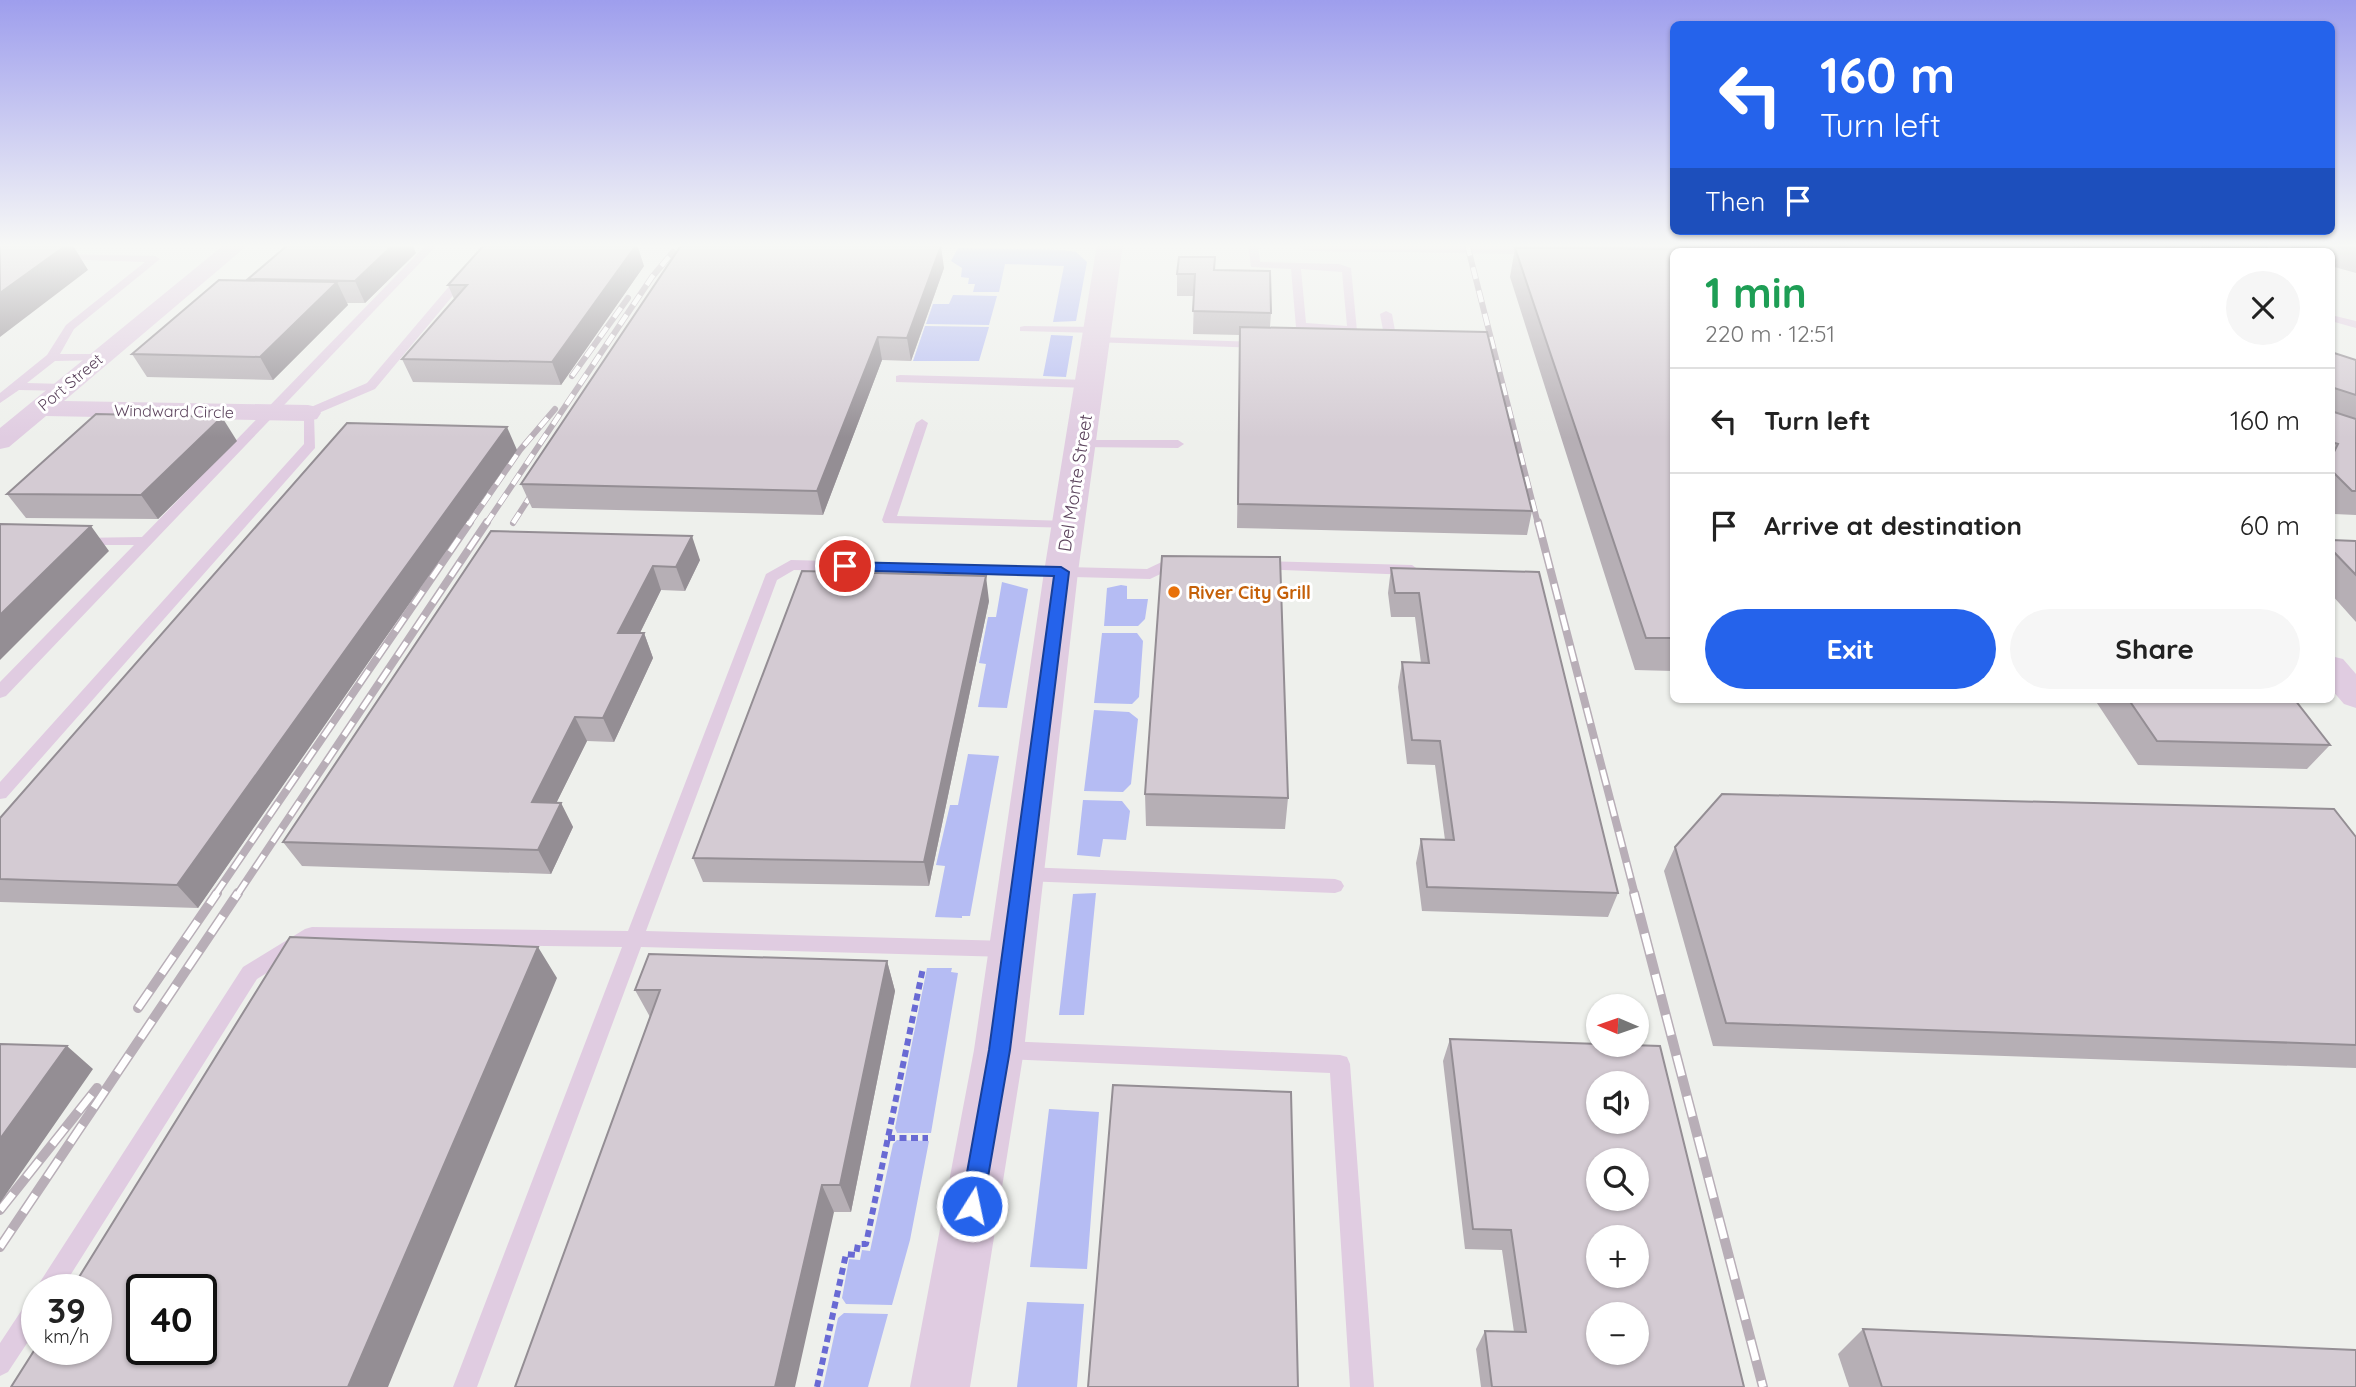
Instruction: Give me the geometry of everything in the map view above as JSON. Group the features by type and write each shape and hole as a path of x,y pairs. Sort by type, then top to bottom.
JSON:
{"street":[{"name":"Port Street","path":"3,437 159,309"},
{"name":"Del Monte Street","path":"940,1387 999,1050 1061,572 1101,309"},
{"name":"Windward Circle","path":"39,408 308,413"},
{"path":"2335,672 2356,696"}],"lane":[{"path":"0,399 52,357 70,327 93,309"},
{"path":"0,692 370,309"},
{"path":"0,793 310,445 308,413 371,386 436,309"},
{"path":"1299,309 1300,325 1307,329 1353,329 1351,309"},
{"path":"1376,349 1385,348 1391,342 1387,314"},
{"path":"2335,319 2356,325"},
{"path":"1024,329 1279,345"},
{"path":"52,357 99,358"},
{"path":"900,379 1089,384"},
{"path":"17,386 64,387"},
{"path":"922,423 889,520 1069,526"},
{"path":"1081,444 1178,444"},
{"path":"66,541 144,541"},
{"path":"465,1387 771,577 791,565 1150,574 1168,564 1195,564"},
{"path":"1249,565 1426,571"},
{"path":"1020,874 1335,886"},
{"path":"58,1274 250,973 312,935 634,939 1011,949"},
{"path":"999,1050 1340,1064 1362,1387"},
{"path":"0,1364 21,1332"}],"path":[{"path":"817,1387 846,1254 856,1255 858,1244 866,1244 923,968"},
{"path":"888,1138 928,1138"}],"shaded area":[{"path":"931,309 993,309 989,325 926,324"},
{"path":"1056,309 1078,309 1076,321 1053,322"},
{"path":"925,326 989,327 979,361 913,361"},
{"path":"1051,335 1073,336 1066,377 1043,376"},
{"path":"1002,582 1028,589 1007,708 978,707 986,664 979,663 988,617 996,617"},
{"path":"1127,586 1127,599 1148,599 1145,619 1138,626 1104,626 1107,588"},
{"path":"1102,633 1137,633 1143,641 1139,697 1132,704 1094,703"},
{"path":"1094,710 1129,712 1138,719 1131,784 1123,792 1084,791"},
{"path":"968,754 999,756 970,916 935,917 945,866 936,865 950,805 958,805"},
{"path":"1083,800 1122,801 1130,811 1126,840 1103,839 1100,857 1077,855"},
{"path":"1096,893 1084,1015 1059,1015 1073,894"},
{"path":"927,968 952,968 951,972 958,973 931,1133 897,1133 895,1128"},
{"path":"1049,1109 1099,1112 1087,1269 1030,1267"},
{"path":"897,1140 929,1141 910,1240 892,1305 846,1304 842,1298 849,1259 860,1260 862,1250 870,1251 893,1144"},
{"path":"1027,1302 1084,1304 1077,1387 1017,1387"},
{"path":"844,1313 888,1314 868,1387 823,1387 838,1318"}],"building":[{"path":"185,309 310,309 260,357 132,354"},
{"path":"446,309 590,309 552,362 402,359"},
{"path":"639,309 918,309 907,338 878,337 817,491 521,484"},
{"path":"1193,309 1271,309 1271,313 1193,311"},
{"path":"1535,309 1670,309 1670,638 1646,638"},
{"path":"1240,327 1487,332 1532,511 1238,504"},
{"path":"2335,353 2356,360 2356,395 2335,388"},
{"path":"2335,412 2356,419 2356,491 2352,491 2335,474 2335,450 2338,444 2335,443"},
{"path":"96,414 222,417 141,495 7,494"},
{"path":"347,423 507,427 177,885 0,879 0,818"},
{"path":"0,524 91,526 0,615"},
{"path":"491,531 692,536 676,567 653,566 618,633 644,633 603,718 575,717 532,802 561,803 538,850 283,842"},
{"path":"2335,540 2356,541 2356,575 2335,553"},
{"path":"1162,556 1280,557 1288,798 1145,794"},
{"path":"1391,568 1539,572 1618,893 1427,887 1421,839 1454,840 1440,741 1412,740 1402,662 1429,663 1419,593 1395,593"},
{"path":"802,571 986,576 924,862 693,858"},
{"path":"2131,703 2297,703 2330,745 2157,741"},
{"path":"1722,794 2334,809 2356,837 2356,1045 1726,1023 1675,847"},
{"path":"290,937 538,947 348,1387 11,1387 25,1365 112,1365 112,1274 81,1274"},
{"path":"649,954 887,961 840,1185 822,1185 775,1387 515,1387 660,990 635,990"},
{"path":"1450,1039 1586,1044 1586,1057 1649,1057 1649,1046 1660,1046 1744,1387 1492,1387 1485,1331 1526,1332 1511,1230 1473,1229"},
{"path":"0,1044 67,1046 0,1139"},
{"path":"1113,1085 1291,1092 1298,1387 1088,1387"},
{"path":"1863,1329 2356,1350 2356,1387 1882,1387"}],"railway":[{"path":"572,376 620,309"},
{"path":"486,524 631,309"},
{"path":"1483,309 1538,524"},
{"path":"469,524 520,450 555,409"},
{"path":"513,523 539,483"},
{"path":"215,895 470,522"},
{"path":"237,895 487,522"},
{"path":"1538,522 1635,895"},
{"path":"138,1008 217,893"},
{"path":"0,1247 238,893"},
{"path":"1634,893 1763,1387"},
{"path":"0,1210 97,1088"}],"place":[{"name":"River City Grill","path":"1174,592"}],"route":[{"path":"845,566 1061,572 999,1050 972,1206"}]}
